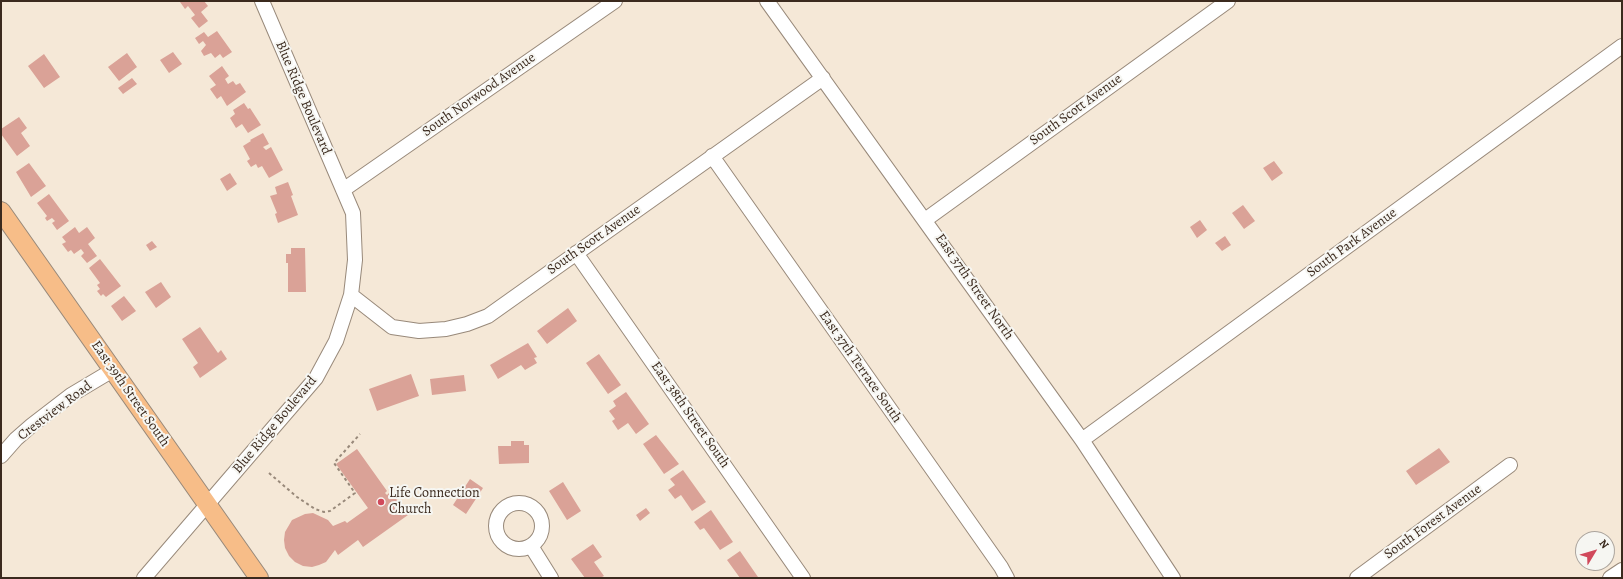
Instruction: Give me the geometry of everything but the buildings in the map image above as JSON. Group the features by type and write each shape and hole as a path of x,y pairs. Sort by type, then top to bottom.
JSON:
{"main road":[{"name":"East 39th Street South","path":"1,211 259,578"}],"street":[{"name":"South Norwood Avenue","path":"343,190 615,1"},
{"name":"East 37th Street North","path":"767,1 1082,440 1174,578"},
{"name":"South Scott Avenue","path":"925,220 1228,1"},
{"name":"Blue Ridge Boulevard","path":"144,578 316,378 336,341 350,295 355,260 355,226 353,213 264,2"},
{"name":"South Park Avenue","path":"1082,440 1622,46"},
{"name":"South Scott Avenue","path":"350,295 392,327 419,331 446,329 467,324 488,316 823,78"},
{"name":"East 37th Terrace South","path":"712,156 1001,567 1007,578"},
{"name":"East 38th Street South","path":"576,253 803,578"},
{"name":"Crestview Road","path":"1,456 16,439 37,421 71,396 113,370"},
{"name":"South Forest Avenue","path":"1357,578 1510,465"},
{"path":"531,546 551,578"},
{"path":"1610,578 1622,570"}],"path":[{"path":"269,473 297,497 315,509 324,512 330,511 355,493 334,463 360,434"}],"place":[{"name":"Life Connection Church","path":"381,502"}]}
